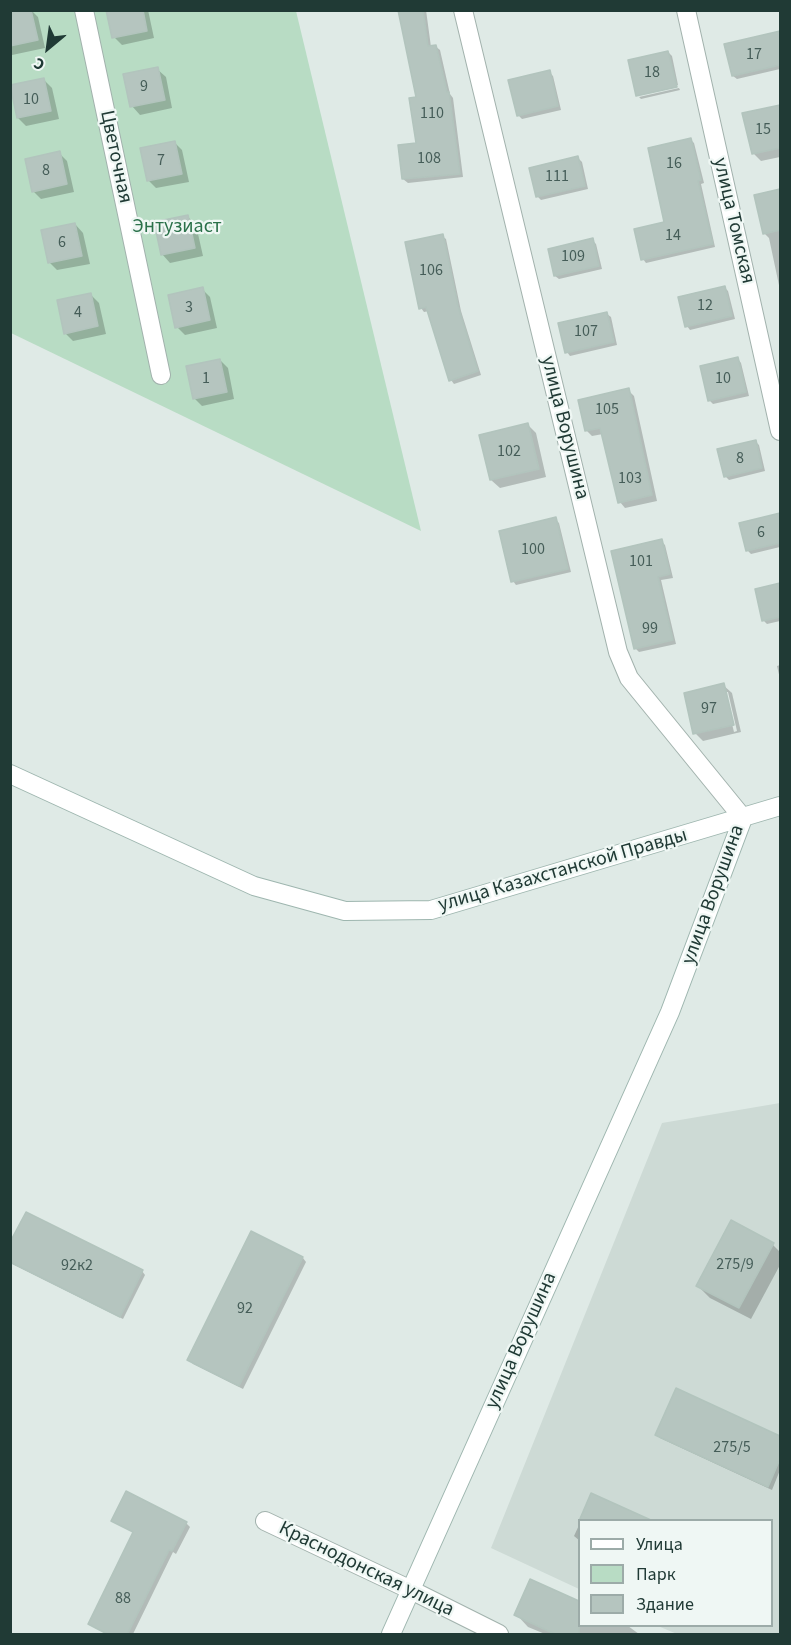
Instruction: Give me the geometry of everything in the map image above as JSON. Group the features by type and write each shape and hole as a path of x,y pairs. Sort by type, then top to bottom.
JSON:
{"street":[{"name":"Цветочная","path":"84,10 161,375"},
{"name":"улица Ворушина","path":"391,1635 670,1012 743,818 629,678 618,652 463,10"},
{"name":"улица Томская","path":"686,10 780,430"},
{"name":"улица Казахстанской Правды","path":"10,774 254,886 345,911 431,910 780,806"},
{"name":"Краснодонская улица","path":"265,1521 411,1590 499,1635"}],"shaded area":[{"path":"780,1103 780,1634 677,1634 660,1627 773,1627 773,1519 578,1519 578,1589 491,1548 662,1123"}],"green space":[{"name":"Энтузиаст","path":"10,11 296,11 421,531 11,333"}],"building":[{"path":"10,10 31,10 38,40 10,46"},
{"path":"106,10 143,10 147,31 112,38"},
{"path":"398,10 423,10 428,46 436,45 447,92 449,92 460,174 402,179 398,145 416,143 409,98 416,97"},
{"path":"780,31 780,65 732,76 724,44"},
{"path":"668,51 677,87 636,96 628,60"},
{"path":"158,67 165,100 130,107 123,74"},
{"path":"550,70 558,106 517,116 508,80"},
{"path":"44,78 51,111 17,118 10,85"},
{"path":"780,105 780,148 752,154 742,113"},
{"path":"691,138 701,180 698,181 713,244 641,260 634,229 664,222 648,148"},
{"path":"175,141 182,174 147,181 140,148"},
{"path":"60,151 67,184 32,192 25,159"},
{"path":"578,156 585,186 536,197 529,168"},
{"path":"780,189 780,230 763,234 754,195"},
{"path":"188,215 195,248 161,255 154,222"},
{"path":"75,223 82,256 48,263 41,230"},
{"path":"443,234 458,306 478,371 449,381 426,307 419,309 405,242"},
{"path":"593,238 599,266 554,276 548,249"},
{"path":"725,286 732,316 685,327 678,297"},
{"path":"203,287 210,320 175,328 168,295"},
{"path":"91,293 98,326 64,334 57,300"},
{"path":"607,312 614,342 565,353 558,323"},
{"path":"738,357 746,392 708,401 700,366"},
{"path":"220,359 227,392 193,399 186,366"},
{"path":"629,388 652,495 618,503 600,428 585,431 578,400"},
{"path":"528,423 539,469 490,480 479,435"},
{"path":"756,440 762,468 724,477 717,449"},
{"path":"780,513 780,543 746,551 739,523"},
{"path":"556,517 568,569 511,582 499,531"},
{"path":"662,539 670,574 658,577 673,640 634,649 611,551"},
{"path":"780,583 780,617 762,621 755,589"},
{"path":"724,683 734,725 693,734 684,693"},
{"path":"26,1212 143,1270 120,1317 10,1262 10,1242"},
{"path":"731,1220 774,1243 739,1308 696,1286"},
{"path":"251,1231 303,1257 239,1386 187,1360"},
{"path":"676,1388 780,1436 780,1459 768,1487 655,1435"},
{"path":"126,1491 187,1522 172,1551 169,1550 127,1635 109,1635 88,1624 133,1532 111,1521"},
{"path":"591,1493 649,1519 580,1519"},
{"path":"530,1579 578,1601 579,1635 557,1635 514,1615"}]}
